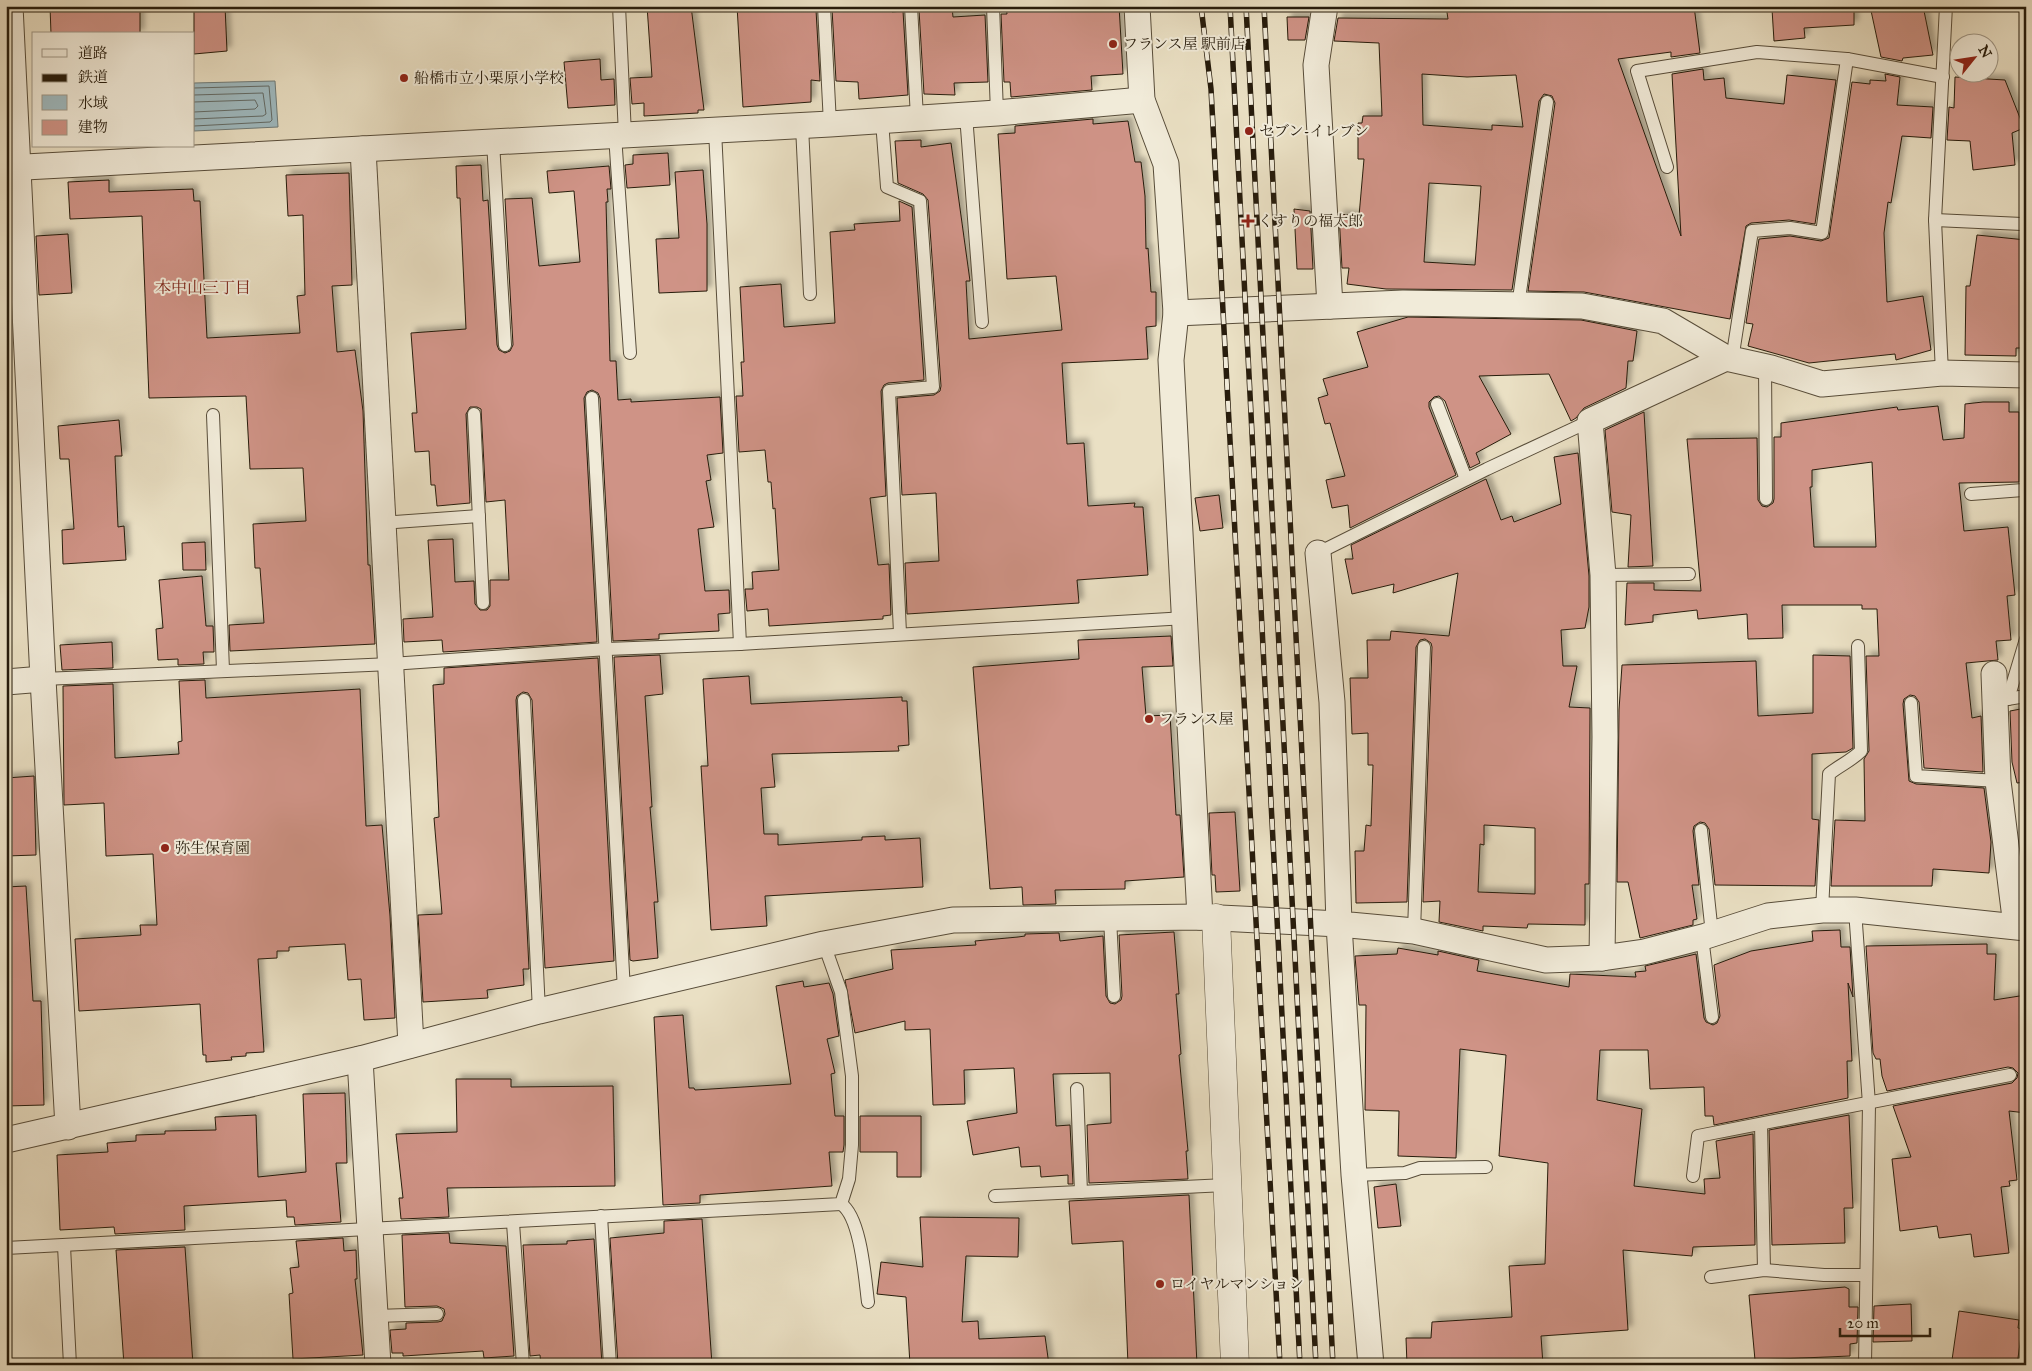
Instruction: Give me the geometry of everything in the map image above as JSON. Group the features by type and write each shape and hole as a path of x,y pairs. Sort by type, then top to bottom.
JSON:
{"street":[{"path":"10,6 12,168 68,1127"},
{"path":"1137,6 1142,100 1166,164 1176,313 1171,360 1186,618 1226,1185 1235,1365"},
{"path":"1325,6 1316,65 1330,306"},
{"path":"12,168 802,126 966,116 1142,100"},
{"path":"363,149 411,1046"},
{"path":"1176,313 1403,303 1582,306 1663,321 1729,359 1765,366 1822,384 1942,374 2024,372"},
{"path":"1602,958 1606,737 1603,575 1590,421 1729,359"},
{"path":"1318,553 1332,702 1339,924 1354,1175 1371,1365"},
{"path":"6,1140 360,1060 539,1011 824,944 953,920 1208,917 1339,924 1414,931 1546,960 1602,958 1644,952 1707,936 1768,916 1822,910 1855,910 2021,927 1998,781 2002,700 1994,674"},
{"path":"6,682 43,679"},
{"path":"360,1060 378,1365"}],"lane":[{"path":"619,6 620,135 630,353"},
{"path":"824,6 830,124"},
{"path":"910,6 917,118"},
{"path":"993,6 997,113"},
{"path":"1942,374 1935,220 1944,77 1946,6"},
{"path":"1667,166 1637,71 1757,52 1847,59 1944,77"},
{"path":"1729,359 1752,231 1790,228 1822,232 1847,59"},
{"path":"1518,306 1547,102"},
{"path":"966,116 982,322"},
{"path":"882,121 886,187 920,201 933,387 889,391 900,633"},
{"path":"802,126 810,294"},
{"path":"715,130 740,644"},
{"path":"493,142 505,345"},
{"path":"1935,220 2022,224"},
{"path":"1765,366 1766,499"},
{"path":"592,398 624,991"},
{"path":"1437,404 1466,479"},
{"path":"474,414 483,602"},
{"path":"212,415 223,670"},
{"path":"1318,553 1466,479 1590,421"},
{"path":"1971,494 2023,490 2026,487"},
{"path":"382,523 479,516"},
{"path":"1603,575 1689,574"},
{"path":"43,679 391,664 607,649 740,644 900,633 1186,618"},
{"path":"2002,700 2026,639"},
{"path":"1822,910 1829,774 1861,751 1858,646"},
{"path":"1414,931 1424,647"},
{"path":"2002,700 2026,696"},
{"path":"524,700 539,1011"},
{"path":"1911,703 1916,776 1998,781"},
{"path":"1701,830 1712,1017"},
{"path":"1855,910 1869,1104 1865,1275 1866,1365"},
{"path":"1110,918 1114,996"},
{"path":"824,944 841,992 852,1076 852,1144 848,1179 842,1204"},
{"path":"1693,1176 1698,1136 2010,1075"},
{"path":"1078,1090 1081,1192"},
{"path":"1761,1124 1764,1270"},
{"path":"1354,1175 1405,1173 1420,1168 1486,1167"},
{"path":"995,1196 1226,1185"},
{"path":"6,1248 513,1223 601,1216 842,1204 848,1209 855,1228 868,1302"},
{"path":"601,1216 610,1365"},
{"path":"513,1223 523,1365"},
{"path":"64,1246 70,1365"},
{"path":"1711,1277 1764,1270 1865,1275"},
{"path":"376,1316 438,1314"}],"water":[{"path":"275,81 278,127 195,131 195,83"}],"building":[{"path":"50,6 140,6 140,32 51,32"},
{"path":"194,6 225,6 227,51 195,54"},
{"path":"647,6 691,6 704,110 698,110 698,113 644,116 644,103 632,104 630,78 652,77"},
{"path":"737,6 811,6 811,10 816,10 820,81 811,80 811,102 743,107"},
{"path":"891,6 892,12 903,11 908,95 859,99 858,82 836,81 832,9"},
{"path":"1006,6 1119,6 1123,74 1091,76 1092,90 1011,97 1010,82 1004,82 1001,14 1007,14"},
{"path":"1446,6 1694,6 1700,53 1671,57 1671,52 1618,59 1681,236 1672,74 1703,69 1704,80 1724,78 1726,98 1784,104 1787,75 1836,80 1815,224 1789,220 1751,223 1746,226 1730,319 1584,292 1528,291 1555,103 1552,96 1544,94 1539,101 1512,290 1386,289 1347,284 1349,268 1342,268 1339,214 1359,216 1364,159 1358,159 1358,123 1362,123 1363,116 1382,116 1379,43 1334,41 1338,18 1448,19","holes":["1422,74 1467,77 1516,75 1523,127 1492,125 1492,130 1423,125","1429,183 1481,186 1475,265 1424,262"]},
{"path":"1777,6 1854,6 1854,25 1804,28 1805,38 1774,41 1772,9 1778,9"},
{"path":"1870,6 1923,6 1933,55 1903,58 1902,61 1881,57"},
{"path":"952,7 953,17 985,15 988,82 954,83 955,95 924,94 919,10"},
{"path":"1287,17 1309,17 1305,40 1288,40"},
{"path":"600,59 601,80 614,79 615,105 568,108 564,62"},
{"path":"1885,74 1900,77 1897,105 1933,107 1931,138 1902,136 1891,203 1888,202 1884,233 1887,302 1923,296 1931,350 1896,360 1895,354 1809,363 1748,346 1753,324 1746,323 1759,239 1790,236 1821,241 1829,238 1852,82 1870,84 1870,80 1886,81"},
{"path":"2000,80 2005,80 2024,128 2012,133 2015,165 1973,170 1970,141 1947,140 1949,107 1954,108 1955,82 2000,82"},
{"path":"1093,119 1093,124 1128,121 1135,162 1141,162 1145,196 1146,249 1148,248 1151,292 1156,292 1156,326 1146,327 1148,359 1062,363 1067,444 1084,443 1088,506 1135,503 1134,507 1143,507 1148,575 1077,580 1079,603 907,614 905,563 939,561 936,493 902,495 897,398 934,395 940,391 941,386 928,200 923,194 898,183 895,141 921,140 921,147 951,143 970,281 966,281 969,339 1062,330 1056,276 1007,279 998,134 1015,133 1015,126"},
{"path":"668,153 670,185 627,188 625,165 633,164 633,155"},
{"path":"481,165 483,201 488,200 497,345 499,350 505,353 510,351 513,345 505,199 532,198 539,266 580,262 574,191 549,193 547,171 609,166 611,189 607,189 608,202 606,202 610,361 616,361 618,400 631,399 631,402 720,397 723,453 707,455 711,480 706,481 714,527 698,529 705,591 729,590 730,613 718,614 719,631 659,634 659,639 613,641 600,398 598,393 592,390 587,392 584,398 597,642 443,652 442,640 404,642 403,619 433,617 428,540 453,539 455,582 474,581 475,604 480,610 487,610 490,606 490,580 509,580 505,500 486,502 481,409 470,407 466,414 470,503 437,506 435,485 431,485 429,451 415,452 412,413 417,413 411,333 466,329 460,198 457,198 456,166"},
{"path":"703,170 707,224 707,291 659,293 656,239 679,238 675,172"},
{"path":"349,173 352,285 332,286 337,352 355,350 363,411 368,565 370,565 375,644 230,651 229,625 264,623 260,568 255,568 253,524 306,521 303,468 250,469 246,396 149,398 142,216 70,219 68,182 109,180 109,192 193,189 194,201 200,201 207,338 300,333 297,296 305,295 303,215 288,216 286,175"},
{"path":"899,201 912,207 924,380 888,383 884,385 881,391 886,496 870,498 878,565 889,564 891,615 883,616 883,619 769,626 768,609 747,611 745,589 753,589 752,572 779,570 775,508 773,509 771,482 768,482 765,450 739,452 736,396 743,396 741,362 744,362 740,287 781,284 784,327 835,323 830,232 855,230 854,224 900,221"},
{"path":"1294,209 1310,211 1313,269 1297,269"},
{"path":"68,234 72,293 39,295 36,236"},
{"path":"1977,235 2026,240 2026,340 2021,340 2021,348 2016,348 2016,356 1965,355 1966,286 1970,286"},
{"path":"1408,317 1581,320 1637,331 1633,361 1628,361 1626,388 1584,408 1571,421 1549,374 1479,376 1511,434 1476,453 1480,463 1470,468 1445,401 1439,396 1434,397 1429,402 1429,407 1456,475 1350,528 1348,505 1332,508 1326,480 1345,476 1330,423 1325,424 1318,398 1328,395 1323,379 1368,367 1357,332"},
{"path":"2009,402 2009,412 2019,412 2019,482 1959,483 1964,531 2008,527 2015,595 2007,596 2011,640 1996,641 1998,660 1966,663 1972,718 1981,716 1983,772 1924,768 1919,702 1915,696 1910,695 1904,699 1903,704 1909,781 1916,784 1984,788 1991,842 1989,873 1933,869 1932,886 1831,886 1835,820 1865,821 1864,759 1869,751 1866,656 1879,656 1877,609 1862,609 1862,605 1782,605 1783,638 1748,639 1747,614 1698,619 1697,610 1653,615 1653,622 1625,625 1627,583 1654,583 1654,590 1701,591 1687,439 1757,438 1758,500 1762,506 1767,507 1773,503 1774,499 1774,437 1781,437 1781,423 1897,407 1898,410 1938,406 1943,440 1964,438 1965,404","holes":["1872,462 1876,547 1814,547 1810,487 1812,487 1812,470"]},
{"path":"1644,412 1653,566 1628,567 1631,515 1612,512 1605,430"},
{"path":"119,420 122,456 115,456 118,527 124,526 126,560 63,564 62,530 74,529 69,459 60,459 58,426"},
{"path":"1578,453 1589,576 1589,607 1585,628 1561,630 1563,666 1577,666 1569,707 1590,708 1589,884 1585,884 1585,925 1528,924 1527,928 1483,926 1483,931 1439,922 1440,901 1423,902 1432,647 1431,643 1425,639 1420,640 1416,647 1407,902 1356,903 1355,851 1364,851 1366,825 1371,826 1373,765 1368,765 1368,733 1352,734 1350,678 1368,678 1367,640 1390,640 1391,631 1449,636 1458,573 1393,593 1394,584 1352,594 1345,559 1353,559 1351,545 1486,479 1501,520 1512,516 1514,522 1561,504 1554,457","holes":["1484,825 1535,828 1535,894 1478,892 1480,844 1484,845"]},
{"path":"1219,495 1223,528 1200,531 1195,498"},
{"path":"205,542 206,570 183,570 182,543"},
{"path":"202,576 206,626 213,626 214,652 203,652 204,664 178,665 178,659 158,660 156,629 163,628 159,580"},
{"path":"1171,636 1173,666 1142,667 1146,716 1170,715 1176,815 1180,815 1184,877 1125,881 1125,889 1055,890 1056,904 1023,905 1022,887 990,889 973,667 1079,659 1078,640"},
{"path":"112,642 113,668 62,670 60,645"},
{"path":"660,655 663,694 645,696 652,807 650,807 658,902 654,902 658,958 633,961 630,960 614,657"},
{"path":"1813,655 1850,656 1853,748 1846,752 1812,754 1812,819 1819,820 1815,886 1715,885 1709,829 1705,823 1700,822 1694,826 1693,831 1699,885 1692,885 1697,919 1693,920 1693,925 1640,938 1628,882 1617,882 1619,710 1622,665 1756,661 1758,716 1813,713"},
{"path":"598,658 614,961 545,968 532,700 528,693 523,692 517,696 516,700 529,969 523,969 524,985 487,990 488,998 423,1002 418,915 442,914 434,818 439,817 433,685 444,684 444,668"},
{"path":"749,676 751,704 902,697 902,701 907,701 909,745 898,746 899,751 772,754 775,787 761,788 764,834 778,834 778,845 862,840 862,837 885,836 885,840 920,838 923,887 765,896 767,926 711,930 701,766 708,766 703,679"},
{"path":"205,680 206,698 360,689 366,826 382,825 390,916 395,1018 364,1020 361,979 348,980 345,944 289,947 289,951 277,951 277,958 258,959 264,1052 246,1053 246,1056 231,1057 232,1060 206,1062 206,1055 203,1055 200,1004 79,1011 75,939 141,935 140,925 157,925 153,854 106,856 104,803 64,805 63,686 113,684 115,758 179,754 178,742 182,741 179,681"},
{"path":"2026,708 2026,782 2017,783 2012,762 2010,711"},
{"path":"34,776 36,855 6,856 6,778"},
{"path":"1235,812 1240,891 1216,892 1215,875 1212,875 1209,813"},
{"path":"26,886 33,1001 41,1001 44,1105 6,1106 6,887"},
{"path":"1840,930 1841,947 1850,947 1853,997 1848,983 1852,1061 1847,1061 1848,1098 1714,1125 1713,1116 1705,1116 1704,1087 1650,1089 1648,1050 1600,1050 1597,1100 1642,1109 1634,1186 1705,1194 1704,1179 1720,1178 1716,1141 1753,1134 1755,1245 1693,1247 1692,1256 1623,1250 1628,1330 1541,1336 1543,1365 1407,1365 1406,1338 1431,1338 1432,1322 1512,1317 1509,1266 1545,1264 1548,1163 1499,1156 1506,1055 1460,1049 1456,1158 1398,1156 1399,1111 1365,1110 1366,1005 1359,1005 1355,956 1397,954 1398,948 1438,955 1438,951 1479,960 1477,971 1569,987 1570,974 1636,977 1635,972 1646,971 1645,966 1696,954 1704,1018 1706,1022 1713,1025 1717,1023 1720,1016 1714,965 1751,951 1813,941 1812,931"},
{"path":"1174,932 1179,994 1176,994 1181,1054 1179,1055 1188,1151 1186,1151 1188,1179 1089,1183 1087,1125 1111,1123 1110,1073 1053,1074 1056,1126 1070,1125 1073,1184 1068,1184 1068,1175 1041,1177 1040,1166 1021,1167 1019,1147 973,1155 967,1121 1017,1113 1014,1068 964,1070 965,1104 933,1105 930,1029 905,1030 905,1021 855,1033 845,980 893,969 891,950 976,945 975,941 1018,937 1025,936 1025,934 1059,933 1060,941 1103,936 1106,996 1110,1003 1115,1004 1121,1000 1122,996 1119,935"},
{"path":"1987,944 1987,954 1996,954 1994,1000 2026,995 2026,1113 2009,1111 2017,1180 2009,1181 2010,1186 2001,1187 2009,1253 1974,1257 1971,1234 1939,1238 1937,1226 1900,1231 1892,1159 1911,1157 1893,1106 2012,1083 2017,1078 2018,1073 2013,1068 2008,1067 1887,1091 1882,1076 1880,1059 1876,1059 1873,1053 1866,946"},
{"path":"803,981 804,987 829,983 833,994 839,1036 827,1039 835,1073 831,1074 835,1116 844,1116 843,1152 829,1152 832,1186 700,1195 700,1203 663,1205 654,1017 683,1015 689,1088 694,1088 695,1090 791,1084 776,986"},
{"path":"456,1079 511,1079 511,1087 613,1086 615,1186 447,1188 449,1217 401,1219 399,1198 403,1198 396,1134 457,1132"},
{"path":"345,1093 347,1163 336,1163 341,1222 295,1225 294,1217 287,1217 286,1200 184,1206 185,1230 115,1234 114,1227 60,1230 57,1155 108,1152 107,1143 136,1141 136,1135 165,1134 165,1131 216,1130 215,1117 256,1115 258,1177 306,1172 303,1094"},
{"path":"1849,1115 1853,1208 1844,1208 1845,1243 1772,1245 1769,1130"},
{"path":"860,1116 921,1116 921,1177 897,1177 897,1152 860,1152"},
{"path":"1396,1184 1401,1226 1378,1228 1374,1187"},
{"name":"ロイヤルマンション","path":"1189,1195 1197,1365 1128,1365 1123,1241 1072,1244 1069,1201"},
{"path":"920,1217 1019,1218 1018,1257 966,1256 962,1322 978,1321 979,1339 1045,1336 1049,1365 910,1365 906,1297 877,1294 881,1262 923,1267"},
{"path":"702,1219 712,1365 618,1365 610,1238 664,1233 664,1221"},
{"path":"449,1233 450,1243 506,1246 514,1356 484,1358 483,1351 403,1356 403,1353 392,1353 390,1330 406,1329 406,1323 442,1321 445,1314 444,1309 437,1306 405,1307 402,1235"},
{"path":"343,1238 344,1251 356,1250 357,1279 355,1279 363,1355 293,1359 289,1294 293,1293 290,1268 299,1267 296,1241"},
{"path":"594,1239 602,1365 541,1365 540,1355 530,1356 523,1245 567,1244 567,1241"},
{"path":"185,1247 193,1365 124,1365 116,1250"},
{"path":"1845,1287 1849,1289 1849,1307 1858,1307 1857,1343 1850,1344 1850,1356 1755,1360 1749,1295"},
{"path":"1911,1304 1912,1341 1873,1342 1874,1306"},
{"path":"1959,1311 2019,1320 2018,1328 2022,1329 2017,1365 1985,1365 1952,1360"}],"railway":[{"path":"1201,6 1211,89 1280,1365"},
{"path":"1230,6 1300,1365"},
{"path":"1246,6 1316,1365"},
{"path":"1264,6 1333,1365"}],"place":[{"name":"フランス屋 駅前店","path":"1113,44"},
{"name":"船橋市立小栗原小学校","path":"404,78"},
{"name":"セブン-イレブン","path":"1249,131"},
{"name":"くすりの福太郎","path":"1248,221"},
{"name":"フランス屋","path":"1149,719"},
{"name":"弥生保育園","path":"165,848"},
{"name":"ロイヤルマンション","path":"1160,1284"}],"district":[{"name":"本中山三丁目","path":"203,287"}]}
